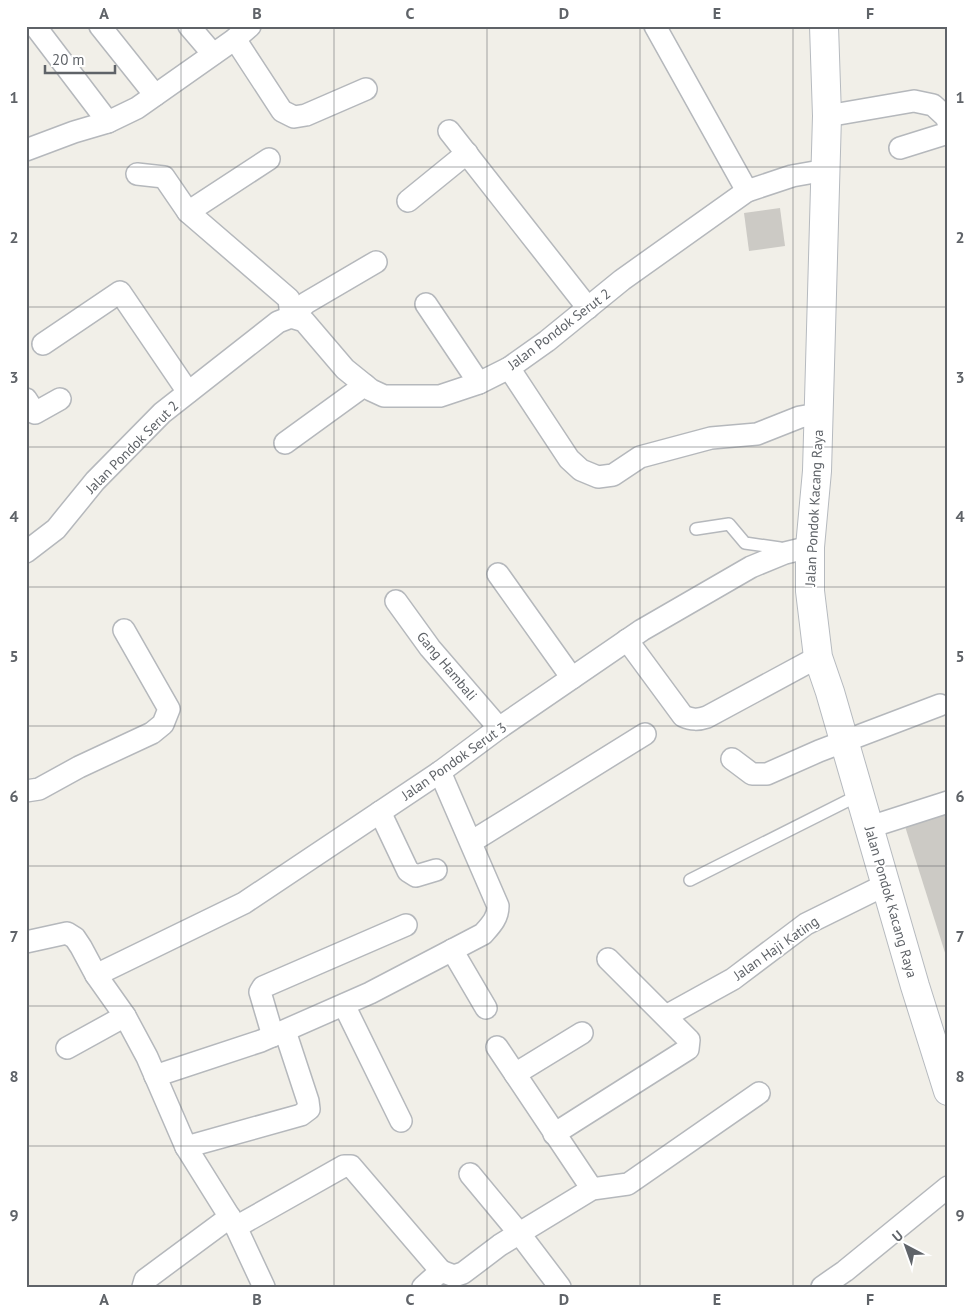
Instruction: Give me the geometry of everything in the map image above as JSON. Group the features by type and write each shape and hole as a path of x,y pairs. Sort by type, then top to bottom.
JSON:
{"main road":[{"name":"Jalan Pondok Kacang Raya","path":"824,26 827,116 817,471 798,550 810,591 818,657 845,741 948,1090"}],"street":[{"path":"36,26 108,122"},
{"path":"100,26 154,95"},
{"path":"189,26 213,54"},
{"path":"655,26 747,191"},
{"path":"26,150 74,132 108,122 137,108 242,33 282,111 294,117 306,116 366,89"},
{"path":"827,116 914,101 933,105 946,117 948,122"},
{"path":"449,131 588,308"},
{"path":"900,148 948,133"},
{"path":"408,201 467,153"},
{"path":"188,212 269,159"},
{"name":"Jalan Pondok Serut 2","path":"26,552 56,529 101,474 162,413 278,322 291,317 304,321 345,369 371,390 384,396 440,396 479,383 509,368 547,341 622,280 747,191 792,176 826,170"},
{"path":"136,174 164,177 188,212 289,299 291,317"},
{"path":"291,317 306,303 376,262"},
{"path":"44,344 120,292 188,392"},
{"path":"426,304 479,383"},
{"path":"509,368 569,459 581,470 598,477 613,475 640,457 711,438 757,434 800,417 818,414"},
{"path":"284,443 365,385"},
{"path":"29,410 60,399"},
{"name":"Jalan Pondok Serut 3","path":"96,975 244,903 440,772 499,728 642,630 751,567 798,550"},
{"path":"498,574 572,678"},
{"name":"Gang Hambali","path":"396,601 430,648 499,728"},
{"path":"26,791 39,789 79,767 152,733 163,724 169,709 124,630"},
{"path":"627,640 683,716 698,720 707,717 818,657"},
{"path":"732,759 752,774 767,774 845,741 940,705"},
{"path":"471,842 645,734"},
{"path":"155,1076 261,1041 370,993 483,934 494,922 498,914 498,906 440,772"},
{"path":"870,827 948,802"},
{"path":"380,812 408,871 416,876 436,870"},
{"name":"Jalan Haji Kating","path":"666,1016 733,979 806,924 887,884"},
{"path":"186,1146 301,1115 309,1109 308,1101 260,992 262,989 406,925"},
{"path":"26,942 67,933 81,947 96,975 125,1016 155,1076 186,1146 233,1222 264,1287"},
{"path":"452,950 486,1008"},
{"path":"554,1134 688,1049 689,1040 608,959"},
{"path":"344,1005 401,1121"},
{"path":"67,1048 125,1016"},
{"path":"515,1074 582,1033"},
{"path":"497,1048 592,1190"},
{"path":"143,1287 145,1280 233,1222 344,1166 351,1166 441,1271 454,1276 463,1273 493,1249 592,1190 628,1184 759,1093"},
{"path":"470,1174 519,1233 560,1287"},
{"path":"822,1287 845,1271 948,1187"},
{"path":"422,1287 441,1271"}],"lane":[{"path":"696,529 729,524 745,543 798,550"},
{"path":"690,880 860,795"}],"building":[{"path":"780,208 785,246 749,251 744,213"},
{"path":"948,806 948,959 947,959 903,820"}]}
